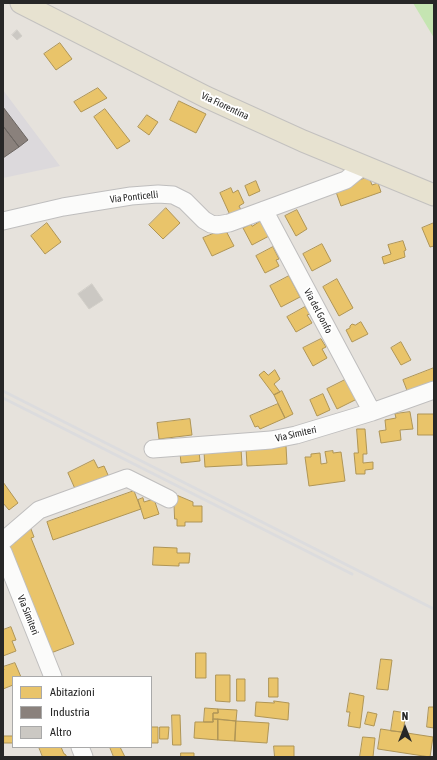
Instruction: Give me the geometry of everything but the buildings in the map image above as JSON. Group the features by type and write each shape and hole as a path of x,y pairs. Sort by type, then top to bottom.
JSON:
{"main road":[{"name":"Via Fiorentina","path":"21,3 206,97 261,123 434,195"}],"street":[{"name":"Via Ponticelli","path":"3,221 63,206 131,196 158,194 173,195 185,201 204,220 211,224 223,224 346,180 364,166"},
{"name":"Via del Gonfo","path":"264,210 372,412"},
{"name":"Via Simiteri","path":"153,449 271,440 296,435 372,412 434,390"},
{"path":"3,541 39,510 127,478 169,499"},
{"name":"Via Simiteri","path":"3,552 53,676"}],"shaded area":[{"path":"3,90 60,166 3,178"}],"green space":[{"path":"413,3 434,3 434,38"}],"railway":[{"path":"3,391 434,609"},
{"path":"3,398 352,574"}]}
